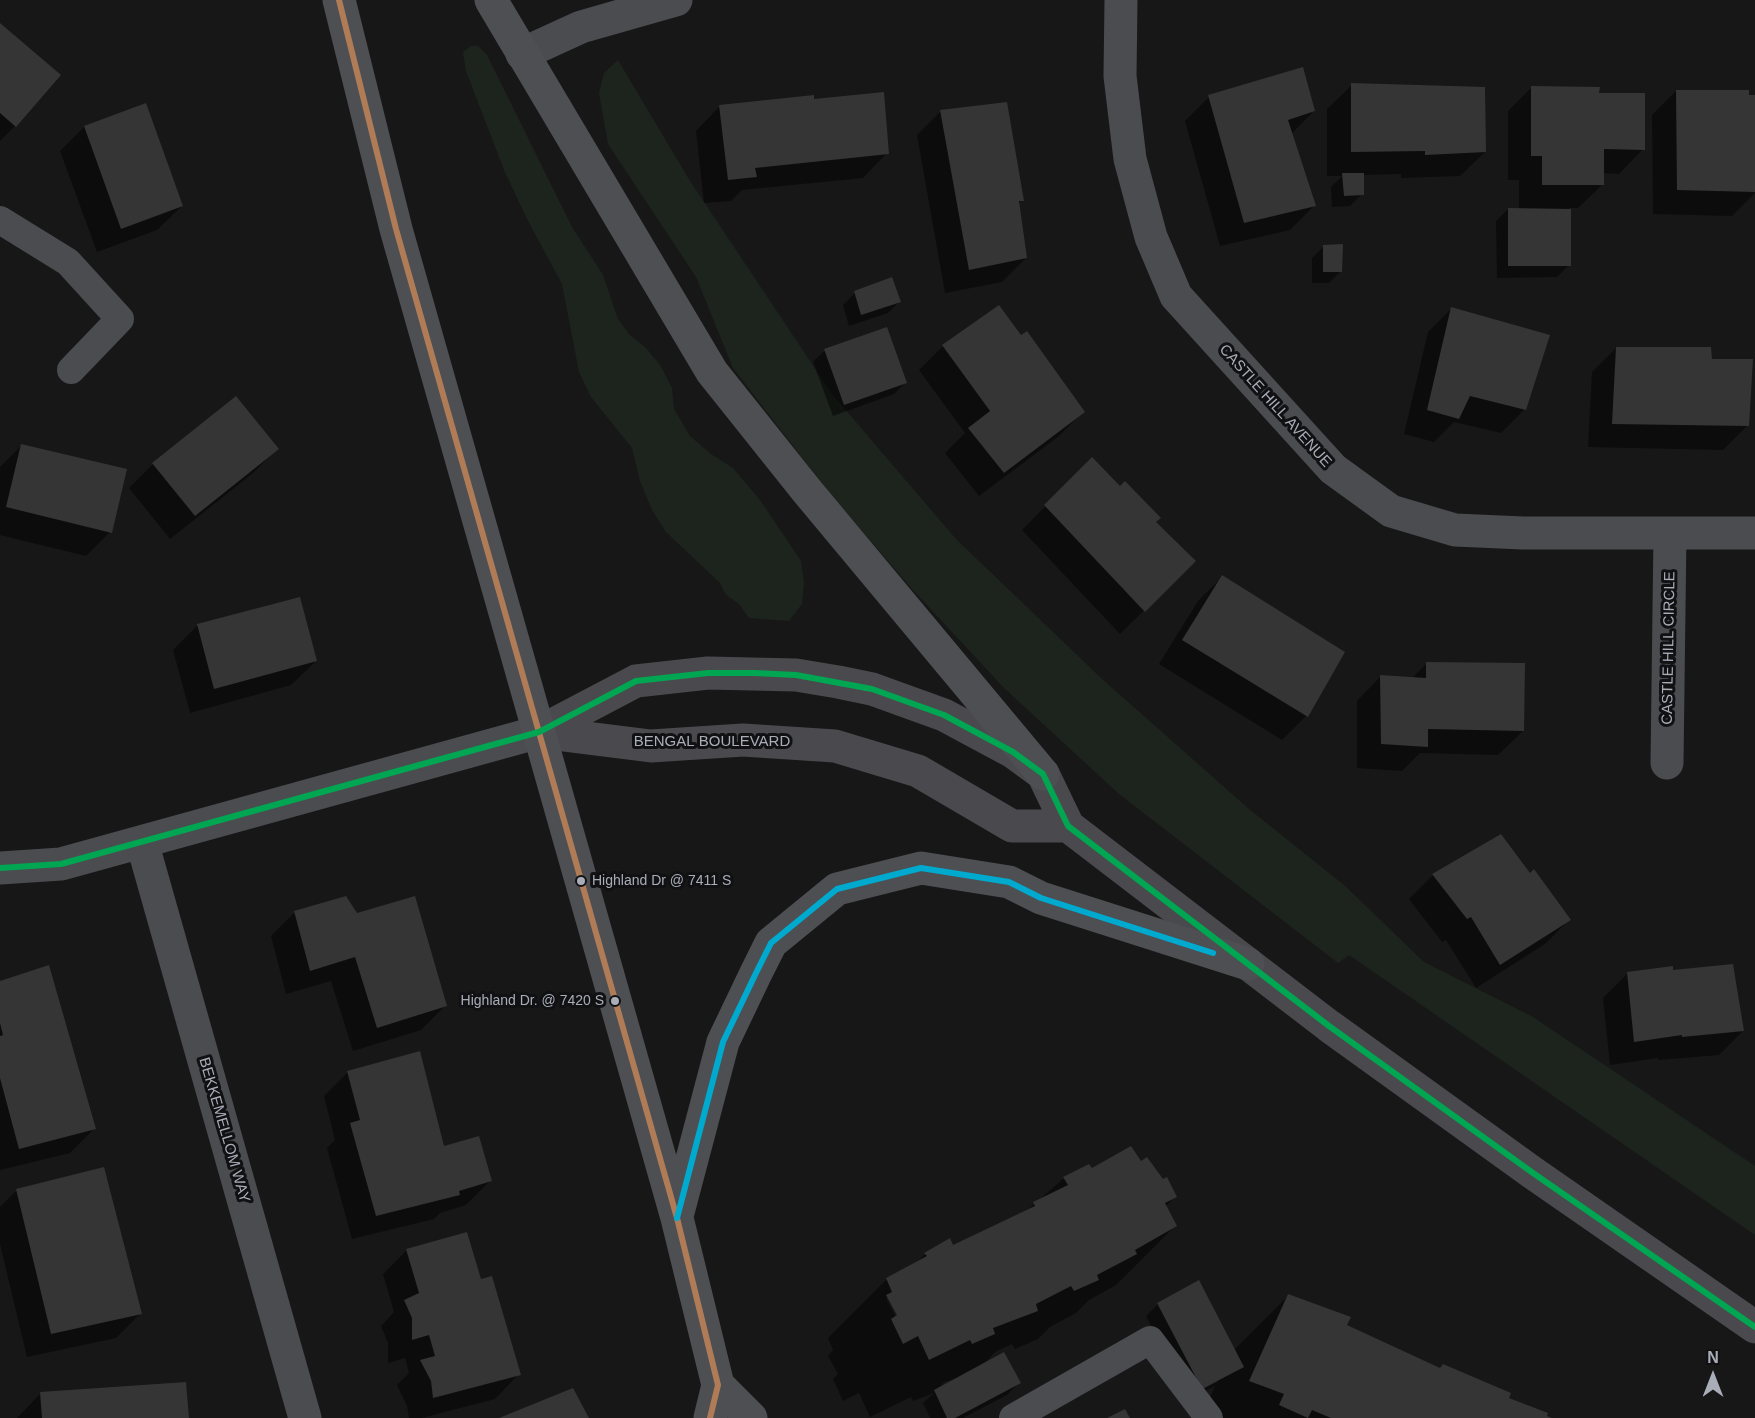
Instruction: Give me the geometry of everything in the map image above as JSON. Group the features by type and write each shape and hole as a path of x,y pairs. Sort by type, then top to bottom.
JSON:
{"main road":[{"path":"339,0 396,230 677,1218 718,1385 710,1418"},
{"path":"491,0 712,372 814,500 1043,774 1068,826 1248,964 1533,1173 1755,1327"},
{"path":"539,732 636,681 708,673 796,675 872,689 944,715 1013,752 1043,774"},
{"name":"BENGAL BOULEVARD","path":"539,732 651,746 743,740 835,746 918,771 1012,826 1068,826"},
{"path":"677,1218 723,1042 756,973 771,943 837,889 921,868 1009,882 1041,898 1248,964"},
{"path":"718,1385 751,1418"}],"street":[{"path":"522,54 581,27 676,0"},
{"name":"CASTLE HILL AVENUE","path":"1121,0 1120,76 1130,159 1151,237 1176,296 1333,470 1391,511 1455,530 1523,533 1755,533"},
{"name":"CASTLE HILL CIRCLE","path":"1667,763 1670,533"},
{"path":"0,868 61,864 539,732"},
{"name":"BEKKEMELLOM WAY","path":"142,842 305,1418"}],"lane":[{"path":"0,220 68,262 120,319 71,370"},
{"path":"1013,1418 1150,1340 1209,1418"}],"shaded area":[{"path":"471,46 478,46 487,55 572,227 603,275 618,319 630,335 646,348 660,365 672,388 674,409 690,436 711,454 733,468 760,500 801,561 804,582 802,604 789,621 749,618 739,604 726,595 720,583 666,532 652,510 640,481 632,448 591,397 579,372 562,284 504,170 466,71 463,52"},
{"path":"618,60 690,181 832,394 956,539 1101,678 1249,809 1344,885 1424,962 1533,1017 1755,1166 1755,1235 1349,955 1338,963 1119,794 1004,688 912,589 827,490 733,368 696,277 608,144 599,93 604,73"}],"building":[{"path":"0,23 61,75 16,127 0,113"},
{"path":"1303,67 1315,111 1288,120 1316,206 1244,223 1208,95"},
{"path":"1351,83 1485,87 1486,152 1425,155 1425,151 1351,152"},
{"path":"1531,86 1600,87 1599,93 1645,93 1645,150 1604,149 1604,185 1542,185 1542,156 1531,156"},
{"path":"1676,90 1749,90 1749,95 1755,95 1755,192 1677,190"},
{"path":"884,92 889,154 755,168 757,177 728,180 719,105 814,95 814,99"},
{"path":"1007,102 1024,201 1019,201 1027,258 969,270 940,110"},
{"path":"146,103 183,206 121,229 84,126"},
{"path":"1342,173 1364,173 1364,195 1344,196"},
{"path":"1508,208 1571,209 1571,266 1508,266"},
{"path":"1343,244 1342,272 1323,272 1323,245"},
{"path":"892,277 901,302 861,315 854,291"},
{"path":"999,305 1021,335 1027,331 1085,412 1004,473 968,428 990,411 942,345"},
{"path":"1451,307 1550,335 1526,410 1470,396 1459,419 1427,410"},
{"path":"887,327 907,383 844,405 824,349"},
{"path":"1616,347 1711,347 1712,359 1753,359 1749,426 1612,424"},
{"path":"236,396 279,449 195,516 152,463"},
{"path":"21,444 127,469 112,533 6,507"},
{"path":"1092,457 1120,486 1125,481 1161,518 1156,522 1196,561 1145,612 1044,505"},
{"path":"1222,575 1345,652 1308,717 1182,640"},
{"path":"300,597 317,661 214,689 197,624"},
{"path":"1426,662 1525,663 1524,731 1428,729 1428,747 1381,744 1380,675 1426,678"},
{"path":"1501,834 1530,873 1534,869 1571,920 1500,965 1471,917 1467,919 1432,874"},
{"path":"346,896 357,913 415,896 447,1006 377,1028 355,957 310,971 294,911"},
{"path":"1733,964 1744,1031 1682,1037 1682,1035 1634,1042 1627,972 1673,966 1673,970"},
{"path":"49,965 96,1129 19,1149 0,1078 0,1036 3,1035 0,1023 0,981"},
{"path":"420,1051 444,1146 479,1136 492,1181 459,1191 460,1195 376,1216 350,1123 360,1120 347,1071"},
{"path":"1131,1146 1141,1161 1147,1157 1163,1179 1167,1177 1177,1197 1165,1203 1177,1226 1135,1250 1137,1254 1097,1275 1099,1280 1074,1291 1071,1286 1036,1304 1038,1311 993,1328 995,1334 972,1344 970,1340 929,1360 918,1336 903,1344 891,1319 897,1315 886,1295 892,1292 886,1278 927,1256 924,1253 950,1238 953,1245 1035,1206 1033,1202 1068,1185 1063,1177 1089,1164 1092,1168"},
{"path":"104,1167 142,1314 51,1334 16,1189"},
{"path":"467,1232 481,1279 492,1276 521,1375 433,1398 431,1381 420,1360 435,1356 429,1335 412,1340 412,1318 404,1300 419,1293 406,1249"},
{"path":"1199,1280 1244,1367 1202,1389 1157,1303"},
{"path":"1288,1294 1351,1317 1347,1325 1440,1368 1443,1364 1511,1393 1509,1398 1548,1413 1547,1416 1552,1418 1331,1418 1312,1410 1308,1418 1279,1405 1284,1394 1249,1381"},
{"path":"1004,1352 1021,1383 955,1418 947,1418 934,1390"},
{"path":"186,1382 189,1418 42,1418 40,1392"},
{"path":"573,1388 589,1418 499,1418"},
{"path":"1125,1409 1130,1418 1107,1418"}],"transit line":[{"path":"339,0 396,229 677,1218 718,1385 710,1418"},
{"path":"0,868 61,864 539,732 636,681 708,673 755,673 796,675 872,689 944,715 1013,752 1043,774 1068,826 1329,1026 1533,1173 1755,1327"},
{"path":"677,1218 723,1042 756,973 771,943 837,889 921,868 1009,882 1041,898 1213,953"}],"place":[{"name":"Highland Dr @ 7411 S","path":"581,881"},
{"name":"Highland Dr. @ 7420 S","path":"615,1001"}]}
